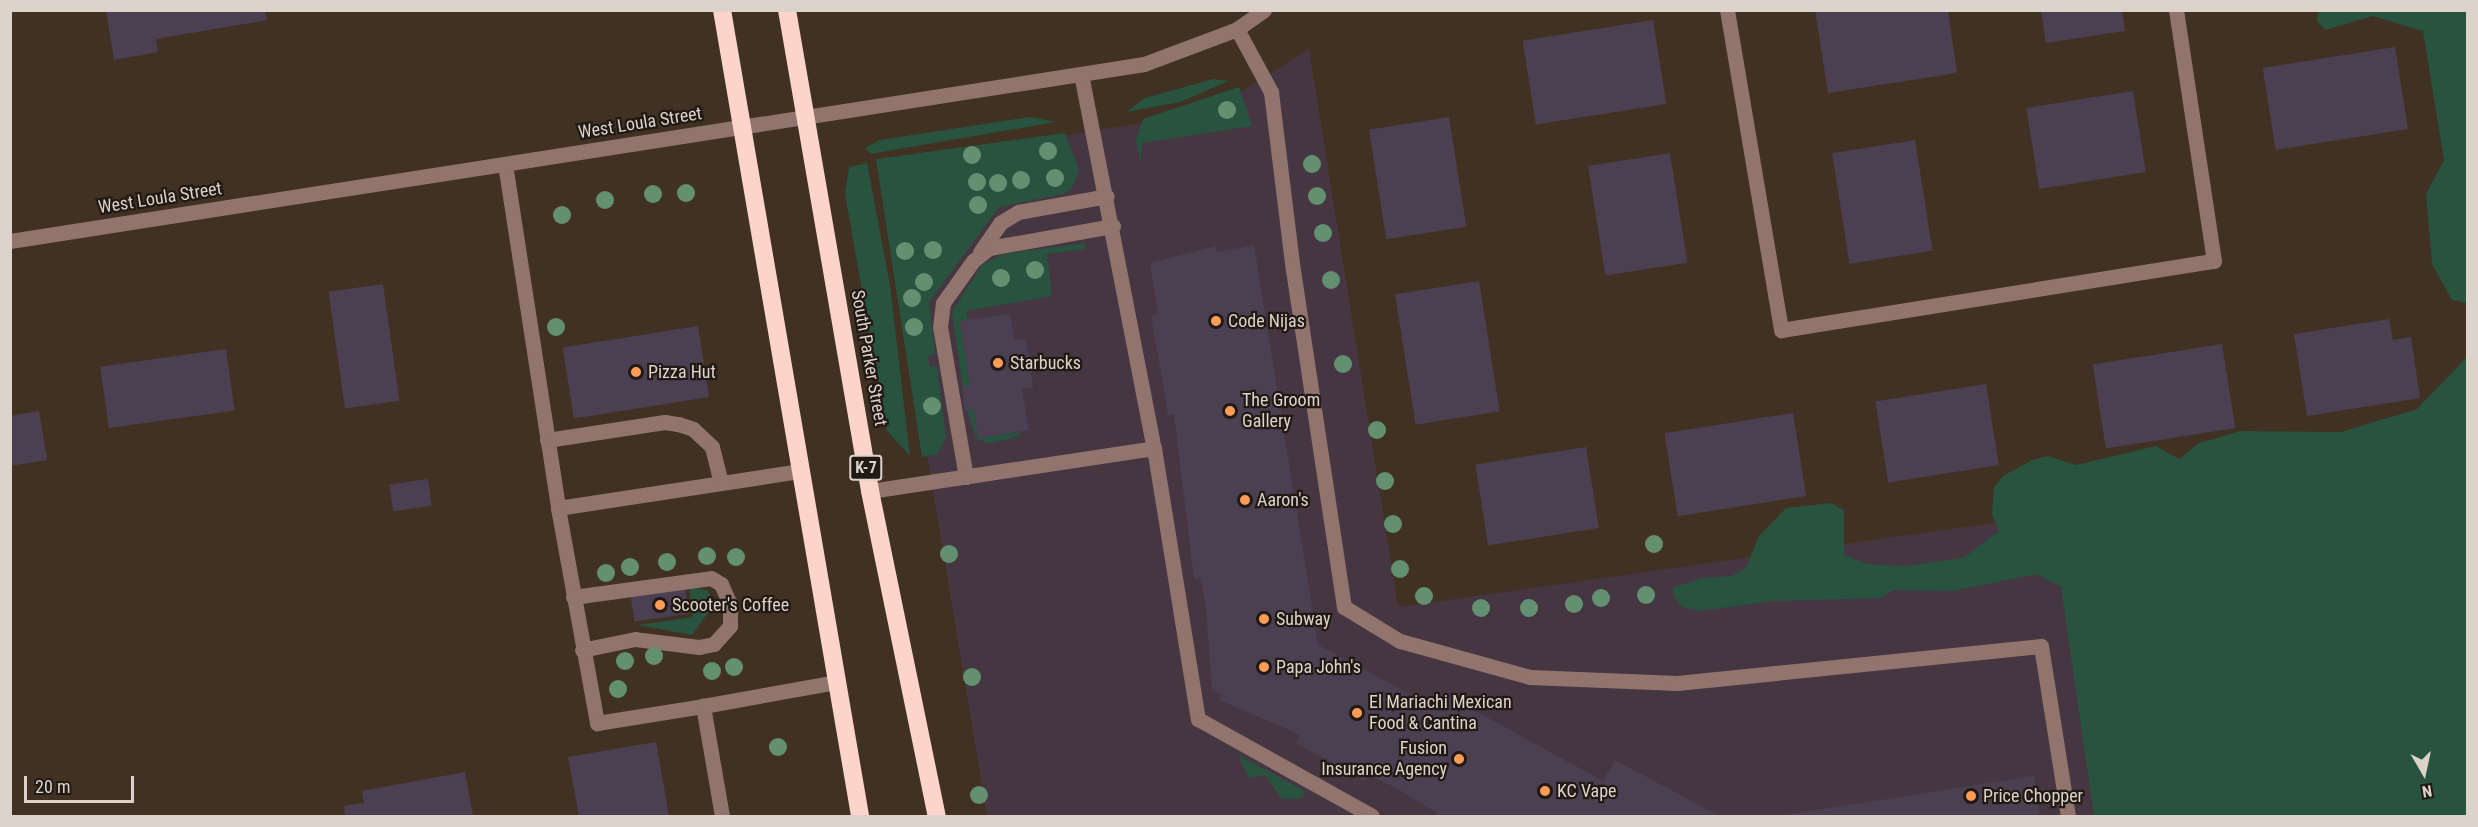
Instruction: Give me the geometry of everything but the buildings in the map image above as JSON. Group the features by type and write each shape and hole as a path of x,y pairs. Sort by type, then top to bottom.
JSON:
{"highway":[{"path":"722,10 740,126 860,816"},
{"name":"South Parker Street","path":"788,10 870,491 937,816"}],"street":[{"name":"West Loula Street","path":"10,241 1081,74 1180,54 1237,29 1264,10"},
{"path":"1727,10 1781,330 2214,261 2176,10"},
{"path":"1237,29 1271,92 1293,270 1344,607 1400,641 1530,677 1677,683 2041,646 2068,816"},
{"path":"1081,74 1113,226 1154,448 1198,719 1372,816"},
{"path":"505,164 558,508 597,723 836,682"},
{"path":"966,477 940,314 1000,223 1018,212 1107,196"},
{"path":"979,254 1004,242 1113,226"},
{"path":"548,440 665,422 678,424 693,429 712,447 721,483"},
{"path":"870,491 1154,448"},
{"path":"558,508 800,471"},
{"path":"573,597 711,578 721,584 730,604 730,626 714,644 699,647 635,639 582,650"},
{"path":"703,706 722,816"}],"shaded area":[{"path":"1309,49 1398,607 2057,514 2107,816 987,816 879,166 1148,122 1244,90"}],"green space":[{"path":"2318,11 2467,11 2467,303 2452,300 2432,264 2426,194 2444,160 2423,31 2373,16 2325,30 2317,21"},
{"path":"1213,79 1229,81 1180,102 1126,112 1145,98"},
{"path":"1239,87 1252,126 1142,143 1141,166 1136,140 1143,119"},
{"path":"1030,117 1056,122 870,154 865,148 880,140"},
{"path":"1065,133 1079,170 1072,188 1064,194 999,207 929,302 935,354 928,356 930,367 937,366 946,438 938,454 922,457 876,159"},
{"path":"867,163 890,285 910,456 887,431 845,194 849,167"},
{"path":"1086,243 1084,249 1047,254 1052,296 966,311 968,320 960,322 970,386 963,387 952,312 982,265 1003,254"},
{"path":"2467,357 2467,816 2094,816 2061,587 2036,574 1952,591 1893,590 1880,598 1774,601 1699,611 1682,607 1674,597 1673,588 1701,578 1732,576 1746,568 1759,536 1786,508 1831,503 1844,510 1844,555 1867,564 1905,566 1963,558 1999,531 1992,514 1994,487 2003,476 2032,460 2048,456 2076,465 2156,446 2179,459 2199,443 2241,431 2341,432 2417,409"},
{"path":"974,409 978,438 1019,432 1020,436 989,444 976,438 967,410"},
{"path":"689,587 707,590 718,608 710,610 692,635 638,625 693,617"},
{"path":"1238,755 1303,790 1304,798 1282,799 1265,775 1249,778"}],"place":[{"name":"Code Nijas","path":"1216,321"},
{"name":"Starbucks","path":"998,363"},
{"name":"Pizza Hut","path":"636,372"},
{"name":"The Groom Gallery","path":"1230,411"},
{"name":"Aaron's","path":"1245,500"},
{"name":"Scooter's Coffee","path":"660,605"},
{"name":"Subway","path":"1264,619"},
{"name":"Papa John's","path":"1264,667"},
{"name":"El Mariachi Mexican Food & Cantina","path":"1357,713"},
{"name":"Fusion Insurance Agency","path":"1459,759"},
{"name":"KC Vape","path":"1545,791"},
{"name":"Price Chopper","path":"1971,796"}]}
